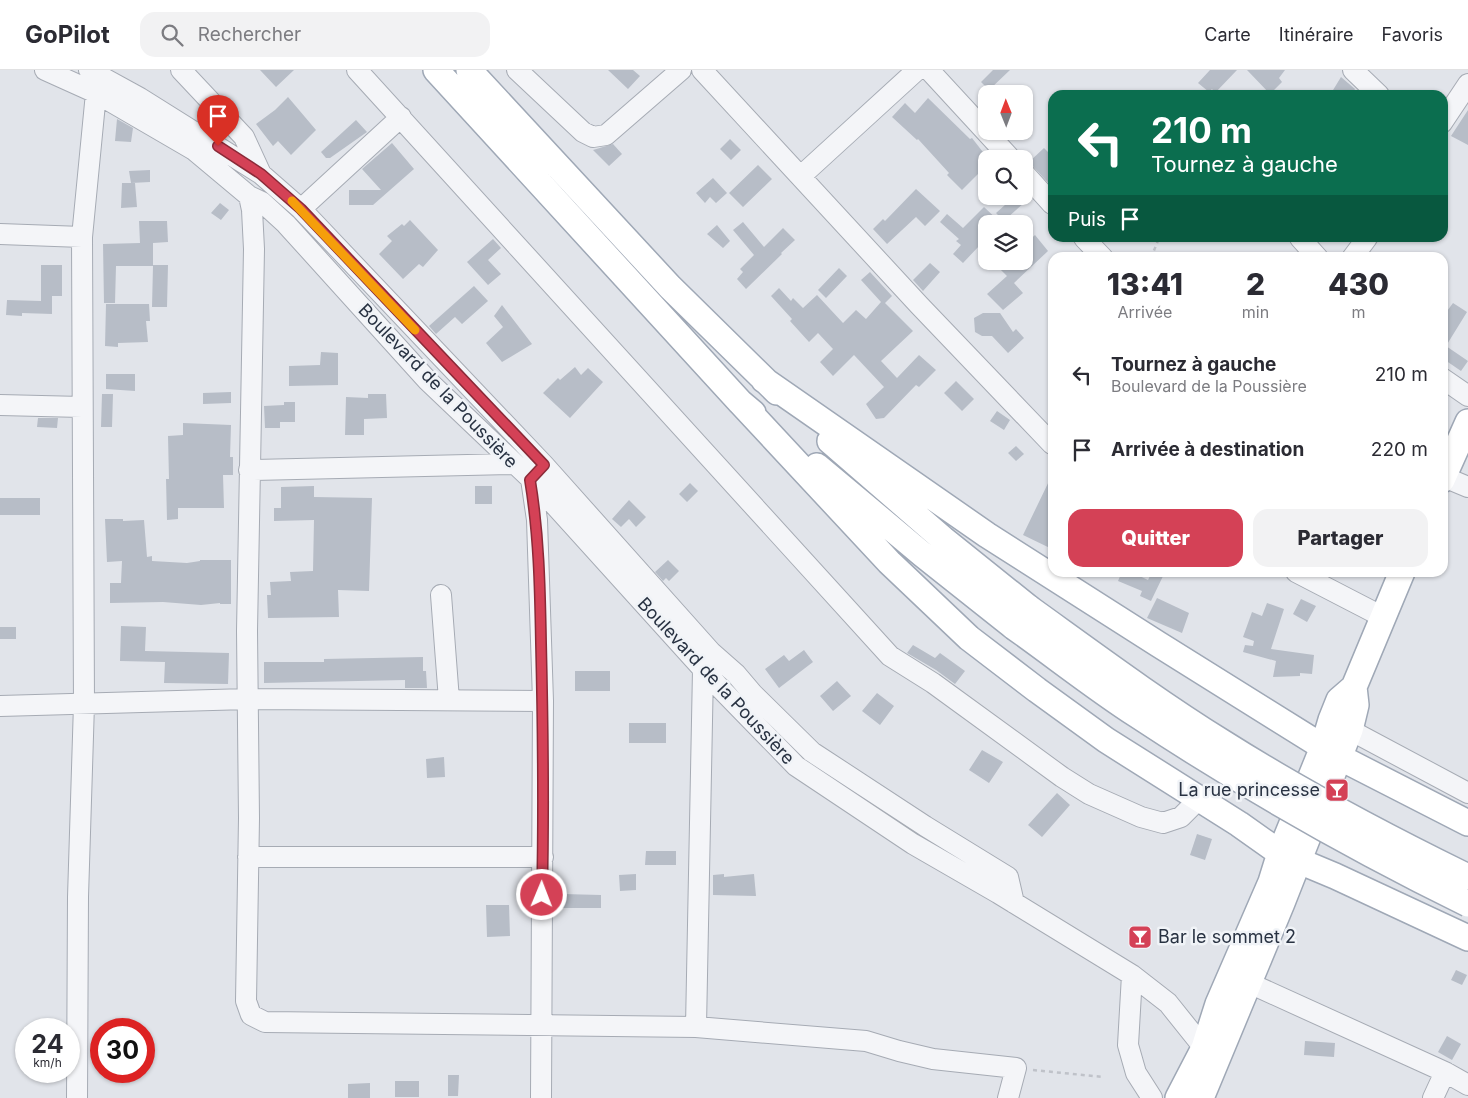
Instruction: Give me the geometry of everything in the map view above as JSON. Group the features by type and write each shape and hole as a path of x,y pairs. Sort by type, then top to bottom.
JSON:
{"main road":[{"path":"436,70 889,562 969,638 1106,740 1289,857 1335,876 1468,938"},
{"path":"469,70 670,287 764,380 857,466 942,539 1029,608 1142,689 1221,742 1293,786 1468,877"},
{"path":"764,380 987,535 1048,574"},
{"path":"740,402 922,554 1014,627 1135,714 1224,771 1413,877 1468,904"},
{"path":"1448,468 1468,422"},
{"path":"1053,577 1331,752 1468,823"},
{"path":"1178,1098 1204,1048 1218,1004 1271,882 1289,857 1340,725 1339,700 1354,687 1400,577"},
{"path":"1286,724 1325,718 1340,725"},
{"path":"1201,1098 1288,890 1289,857"},
{"path":"1288,890 1335,876"}],"street":[{"name":"Boulevard de la Poussière","path":"45,70 96,77 261,174 301,209 537,472 703,670 796,766 914,844 1132,975 1168,1003 1204,1048"},
{"path":"181,70 244,137 261,174"},
{"path":"357,70 890,656 933,683 1062,777 1096,797 1141,817 1163,823 1181,817 1200,799"},
{"path":"517,70 583,132 593,137 606,135 681,70"},
{"path":"702,70 919,305 1048,440"},
{"path":"801,176 918,70"},
{"path":"928,70 1003,150"},
{"path":"1353,70 1374,90"},
{"name":"Boulevard de la Poussière","path":"96,77 194,150 249,196 262,202 286,224 428,381 515,464 537,472 711,652 736,674 753,694 812,752 925,826 1008,877 1014,903"},
{"path":"77,1098 78,897 84,704 82,236 96,77"},
{"path":"1448,114 1468,84"},
{"path":"301,209 401,117"},
{"path":"1033,183 1048,200"},
{"path":"249,196 252,210 254,249 249,470 246,1001 251,1015 265,1022 696,1027 866,1041 933,1059 1016,1068 1008,1098"},
{"path":"0,234 82,236"},
{"path":"1088,242 1097,252"},
{"path":"1304,242 1313,252"},
{"path":"1448,382 1468,396"},
{"path":"0,405 82,407"},
{"path":"249,470 515,464"},
{"path":"537,472 543,857 541,1098"},
{"path":"1448,481 1468,488"},
{"path":"1306,577 1383,616"},
{"path":"441,595 450,700"},
{"path":"696,1027 703,670"},
{"path":"0,706 248,698 542,701"},
{"path":"1340,725 1468,793"},
{"path":"248,856 543,857"},
{"path":"1132,975 1128,1045 1136,1073 1152,1098"},
{"path":"1248,983 1445,1072 1468,1085"},
{"path":"1433,1098 1445,1072"}],"path":[{"path":"1016,1068 1104,1077"}],"building":[{"path":"260,70 294,70 276,87"},
{"path":"608,70 633,70 640,76 628,89"},
{"path":"993,70 1010,70 994,85 984,85 981,82"},
{"path":"1210,70 1237,70 1218,90 1207,90 1198,83"},
{"path":"1247,70 1285,70 1279,78 1282,82 1274,90 1266,90"},
{"path":"1341,77 1355,89 1354,90 1333,90"},
{"path":"288,97 316,130 291,155 278,141 273,146 256,124 275,110"},
{"path":"928,98 970,139 972,138 981,150 978,150 978,174 962,190 947,175 949,173 918,139 892,117 905,103 915,113"},
{"path":"1468,110 1468,145 1451,136"},
{"path":"117,119 133,128 131,142 115,141"},
{"path":"356,120 367,132 330,158 326,158 321,152"},
{"path":"730,139 741,150 731,160 720,149"},
{"path":"392,143 414,169 373,205 349,205 349,190 381,190 362,169"},
{"path":"613,144 622,154 609,166 593,150"},
{"path":"1044,148 1048,152 1048,183 1033,166 1033,158"},
{"path":"758,165 772,179 743,207 729,193"},
{"path":"150,170 150,182 131,183 129,171"},
{"path":"713,178 727,193 716,203 710,197 705,203 696,193"},
{"path":"122,183 135,183 137,207 121,208"},
{"path":"916,189 940,211 925,226 916,217 887,244 873,229 883,219 885,221"},
{"path":"220,203 229,210 221,220 211,213"},
{"path":"1005,205 1022,205 1010,215 998,215 996,213"},
{"path":"984,207 992,215 978,215 978,247 963,263 953,254 961,245 956,241 959,239 940,222 947,214 963,228"},
{"path":"410,220 438,250 423,267 419,264 403,279 379,254 392,241 387,236"},
{"path":"139,221 167,221 168,242 153,243 153,265 168,265 167,307 152,307 153,266 116,266 115,303 104,303 103,244 140,243"},
{"path":"743,222 764,247 783,228 795,240 746,289 737,279 743,272 740,269 754,255 733,230"},
{"path":"717,225 730,241 723,248 707,234"},
{"path":"1035,235 1048,251 1033,265 1033,237"},
{"path":"493,239 501,248 488,260 501,274 488,285 467,262"},
{"path":"930,263 940,272 923,291 913,280"},
{"path":"41,265 62,265 62,296 52,296 52,314 22,313 22,316 6,315 7,300 41,301"},
{"path":"839,268 847,276 826,298 818,290"},
{"path":"1001,270 1028,270 1014,283 1023,293 1003,310 987,294 1007,276"},
{"path":"870,272 892,296 885,303 913,331 881,361 897,378 919,355 936,370 919,387 916,385 884,418 876,419 866,404 884,387 854,355 833,376 820,362 833,349 818,333 809,342 790,321 792,319 771,296 779,288 791,301 793,298 803,308 817,295 843,323 856,310 866,319 881,302 861,280"},
{"path":"474,286 488,301 462,324 455,317 436,334 429,326"},
{"path":"1453,303 1467,312 1448,343 1448,310"},
{"path":"106,304 149,304 150,321 146,321 148,342 118,343 118,347 105,346"},
{"path":"502,305 532,344 502,362 486,343 503,327 494,316"},
{"path":"983,313 1000,313 1013,332 1016,329 1024,338 1008,353 992,336 982,336 975,332 974,318"},
{"path":"1448,347 1468,361 1461,371 1448,362"},
{"path":"321,352 338,353 338,385 289,386 289,366 320,365"},
{"path":"575,367 581,375 588,368 603,382 570,418 543,393 558,378 560,380"},
{"path":"106,374 135,374 135,391 106,389"},
{"path":"956,381 974,399 962,411 944,393"},
{"path":"231,392 231,403 203,404 203,393"},
{"path":"102,394 113,394 112,427 101,427"},
{"path":"368,394 386,394 387,418 364,419 364,435 345,435 346,397 368,398"},
{"path":"284,402 295,402 295,422 280,422 280,428 265,428 264,406 284,405"},
{"path":"997,411 1010,420 1004,430 990,421"},
{"path":"38,418 58,418 57,428 37,427"},
{"path":"183,423 231,425 230,457 233,457 233,475 223,475 224,508 178,508 178,519 167,520 166,479 169,479 168,436 183,435"},
{"path":"1016,446 1024,454 1016,461 1008,453"},
{"path":"690,483 698,491 687,502 679,494"},
{"path":"1048,483 1048,547 1023,535"},
{"path":"314,486 314,497 372,498 369,591 338,590 339,617 268,618 267,595 271,595 270,582 291,581 290,572 313,571 314,520 274,521 274,508 281,508 281,487"},
{"path":"475,486 492,486 492,504 475,504"},
{"path":"0,498 40,498 40,515 0,515"},
{"path":"629,500 646,517 636,527 629,519 621,527 612,519"},
{"path":"105,519 123,519 123,521 144,520 147,557 152,556 152,561 187,563 200,560 231,560 231,604 110,603 110,583 121,583 122,561 107,562"},
{"path":"668,560 679,571 669,581 666,578 663,581 655,572"},
{"path":"1120,577 1142,577 1148,580 1150,577 1163,577 1151,601 1140,596 1142,591 1118,581"},
{"path":"1157,598 1189,613 1182,633 1147,618"},
{"path":"1301,599 1316,606 1307,622 1293,614"},
{"path":"1267,603 1284,609 1271,649 1314,655 1312,674 1300,673 1300,676 1273,677 1276,661 1243,652 1245,645 1253,646 1254,641 1243,637 1252,612 1262,616"},
{"path":"121,626 146,627 145,651 229,653 228,684 164,683 165,662 120,661"},
{"path":"0,627 16,627 16,639 0,639"},
{"path":"913,645 935,658 940,653 965,671 955,684 907,653"},
{"path":"804,650 813,662 779,688 765,669 784,655 789,661"},
{"path":"423,657 423,671 426,671 427,688 405,688 405,680 264,683 264,662 324,662 324,659"},
{"path":"575,671 610,671 610,691 575,691"},
{"path":"837,681 851,696 833,711 820,696"},
{"path":"877,693 894,706 880,725 862,711"},
{"path":"629,723 666,723 666,743 629,743"},
{"path":"982,750 1003,762 989,783 969,770"},
{"path":"444,757 445,777 427,778 426,759"},
{"path":"1057,793 1070,805 1042,837 1028,825"},
{"path":"1197,834 1212,839 1205,860 1190,855"},
{"path":"646,851 676,851 676,865 645,865"},
{"path":"636,874 636,890 620,891 619,875"},
{"path":"724,874 724,877 754,874 756,896 713,895 713,875"},
{"path":"563,894 601,895 601,908 562,908"},
{"path":"486,905 509,905 510,936 487,937"},
{"path":"1456,970 1467,975 1462,985 1451,980"},
{"path":"1447,1036 1461,1044 1452,1060 1438,1052"},
{"path":"1305,1041 1335,1043 1334,1057 1304,1055"},
{"path":"448,1075 459,1075 458,1096 448,1096"},
{"path":"395,1081 419,1081 419,1097 395,1097"},
{"path":"370,1083 370,1098 348,1098 348,1084"}],"slow traffic":[{"path":"292,201 415,330"}],"place":[{"name":"La rue princesse","path":"1337,790"},
{"name":"Bar le sommet 2","path":"1140,937"}],"route":[{"path":"218,146 261,174 301,209 544,465 530,480 537,520 539,566 542,701 542,895"}]}
